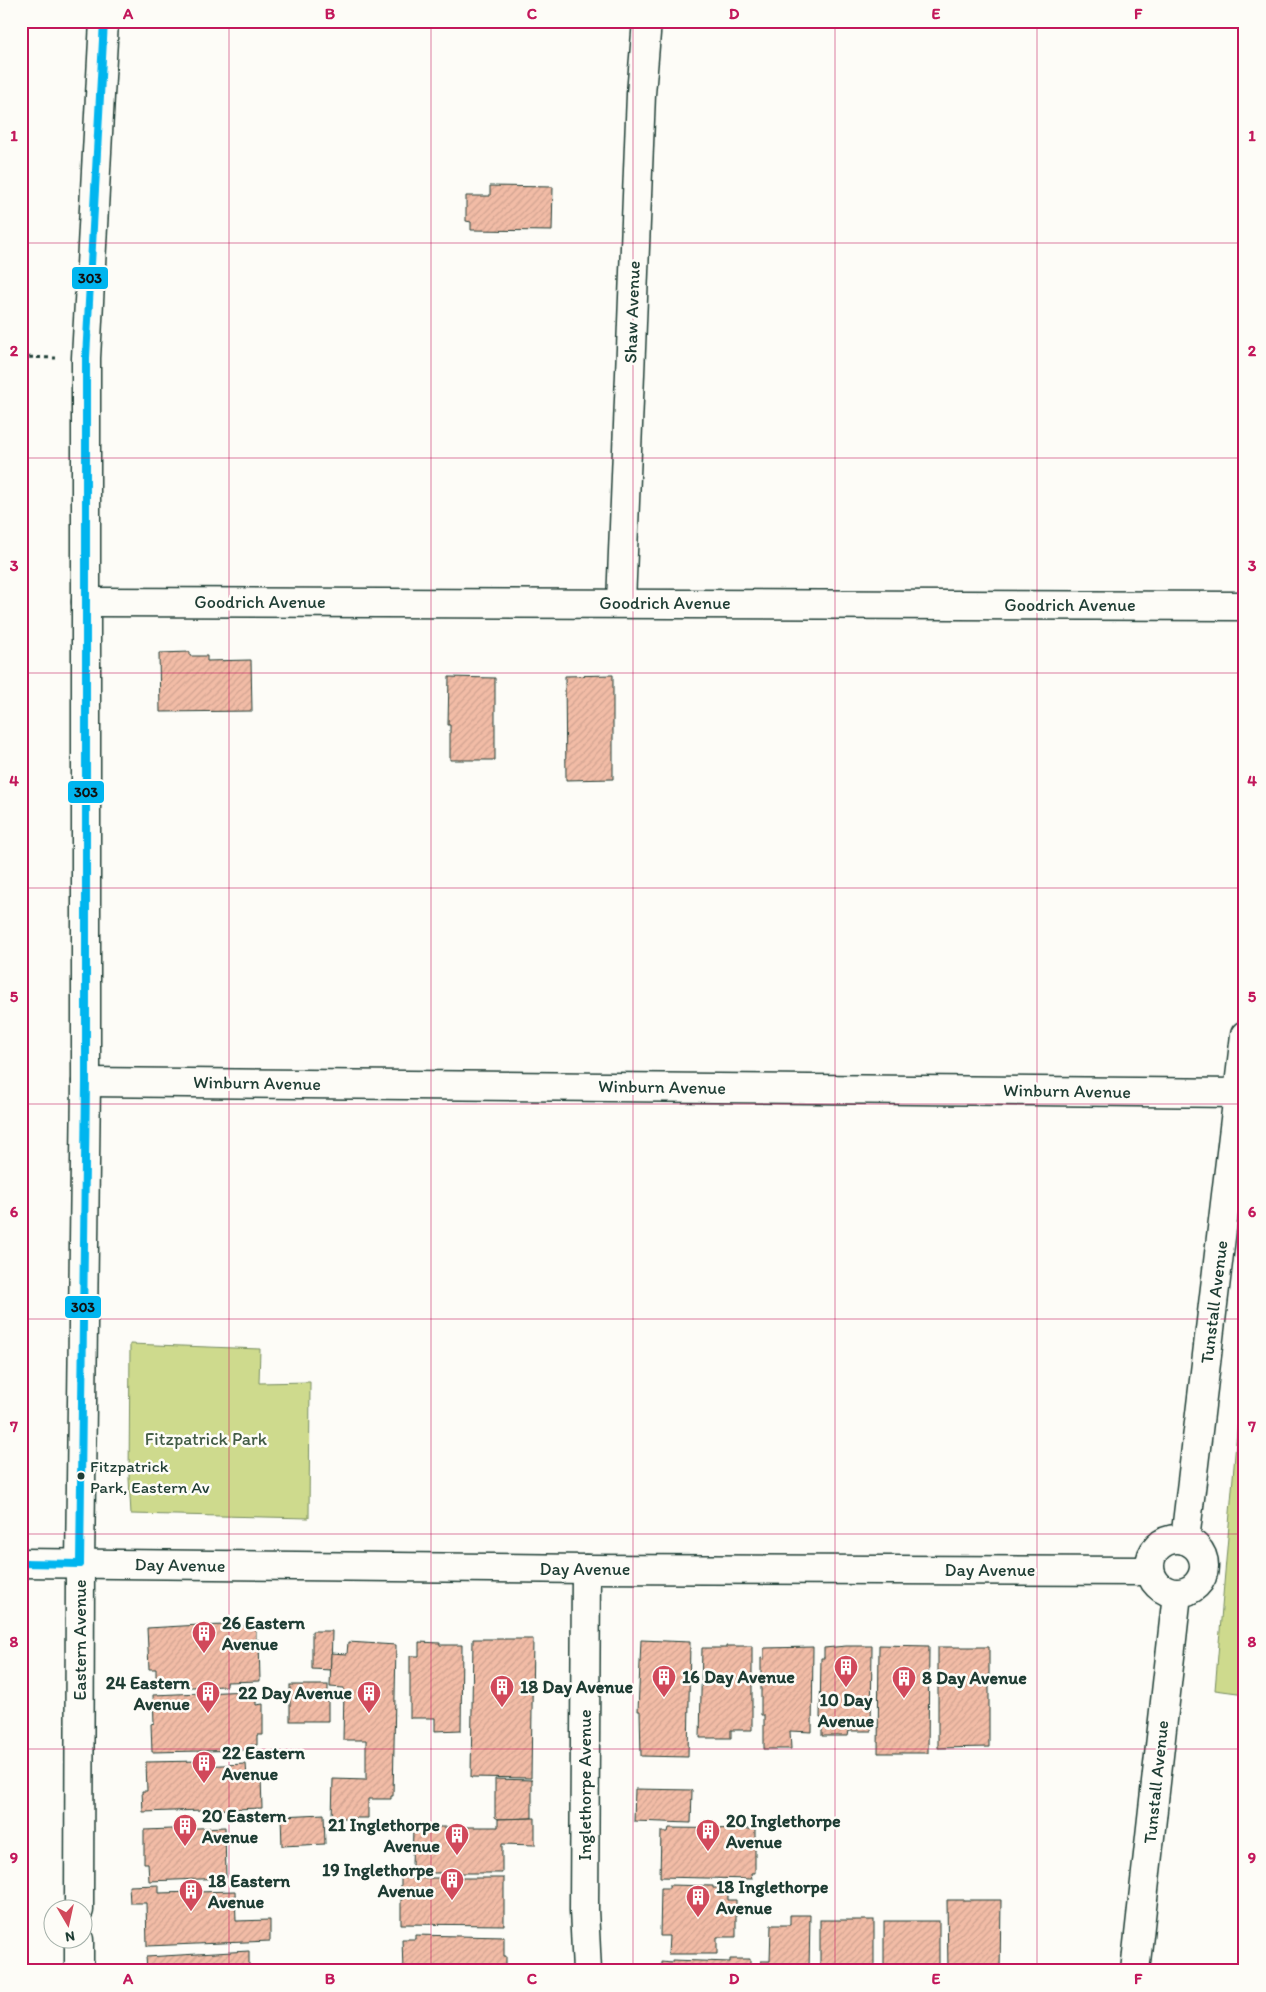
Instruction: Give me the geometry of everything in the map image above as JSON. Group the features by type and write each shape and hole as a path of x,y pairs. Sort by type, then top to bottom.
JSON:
{"street":[{"name":"Eastern Avenue","path":"79,1900 80,1564 86,1082 86,358 104,21"},
{"name":"Shaw Avenue","path":"621,603 641,94 647,21"},
{"name":"Goodrich Avenue","path":"86,602 1245,606"},
{"name":"Tunstall Avenue","path":"1185,1540 1245,1034"},
{"name":"Winburn Avenue","path":"86,1082 1238,1093"},
{"path":"1171,1539 1185,1540 1195,1545 1202,1554 1205,1565 1203,1576 1197,1585 1188,1591 1177,1594 1159,1588 1149,1571 1150,1557 1158,1545 1171,1539"},
{"name":"Day Avenue","path":"21,1563 586,1569 1149,1571"},
{"name":"Inglethorpe Avenue","path":"586,1569 584,1910 587,1971"},
{"name":"Tunstall Avenue","path":"1135,1971 1177,1594"},
{"path":"78,1971 79,1950"}],"green space":[{"path":"1245,1336 1245,1694 1215,1690"},
{"name":"Fitzpatrick Park","path":"130,1344 260,1349 259,1383 310,1382 309,1518 131,1514 129,1479"}],"building":[{"path":"490,186 553,187 552,231 471,230 471,222 466,221 466,196 490,196"},
{"path":"190,652 190,656 207,656 207,661 251,660 252,711 160,712 159,653"},
{"path":"613,675 613,779 566,780 565,676"},
{"path":"449,677 495,678 495,760 450,760 450,725 448,725"},
{"name":"26 Eastern Avenue","path":"224,1625 225,1627 256,1625 256,1639 259,1640 260,1681 227,1682 227,1686 156,1688 156,1669 149,1669 147,1628"},
{"path":"312,1631 332,1631 331,1670 312,1669"},
{"name":"18 Day Avenue","path":"473,1639 533,1639 531,1778 471,1777"},
{"name":"16 Day Avenue","path":"641,1640 690,1642 688,1757 641,1756 640,1711 638,1711"},
{"name":"22 Day Avenue","path":"348,1642 396,1645 393,1796 391,1796 391,1799 368,1799 368,1818 332,1818 333,1779 366,1780 366,1740 343,1740 344,1688 330,1687 331,1653 347,1654"},
{"path":"419,1642 440,1643 440,1645 462,1645 461,1730 435,1731 435,1718 410,1718 410,1656 419,1656"},
{"name":"8 Day Avenue","path":"879,1645 929,1646 928,1753 878,1753"},
{"path":"726,1646 752,1646 752,1730 731,1730 731,1738 700,1738 702,1648 726,1648"},
{"name":"10 Day Avenue","path":"872,1646 871,1731 849,1731 848,1736 822,1736 822,1718 820,1718 821,1658 824,1658 824,1648"},
{"path":"813,1647 812,1732 790,1731 791,1749 764,1749 764,1715 761,1715 761,1658 764,1659 764,1648"},
{"path":"938,1647 989,1647 989,1747 938,1748"},
{"path":"290,1685 328,1685 328,1721 290,1721"},
{"name":"24 Eastern Avenue","path":"249,1691 249,1695 256,1695 256,1705 263,1704 263,1735 257,1735 257,1745 251,1745 251,1750 152,1752 153,1695"},
{"name":"22 Eastern Avenue","path":"199,1761 199,1766 246,1764 247,1778 261,1777 262,1808 143,1812 142,1791 147,1791 146,1762"},
{"path":"495,1779 532,1780 532,1818 498,1819 495,1817"},
{"path":"635,1789 692,1790 691,1823 634,1821"},
{"path":"324,1814 325,1844 282,1846 281,1816"},
{"name":"21 Inglethorpe Avenue","path":"535,1818 535,1845 502,1844 502,1873 414,1873 414,1867 412,1866 413,1827 498,1827 498,1819"},
{"name":"20 Eastern Avenue","path":"225,1827 226,1878 149,1881 148,1863 144,1863 144,1830"},
{"name":"20 Inglethorpe Avenue","path":"669,1828 755,1829 755,1873 751,1873 752,1879 660,1877 661,1832 668,1832"},
{"name":"19 Inglethorpe Avenue","path":"401,1878 504,1878 504,1925 401,1924"},
{"name":"18 Eastern Avenue","path":"159,1885 159,1893 235,1891 236,1921 270,1920 270,1941 147,1946 146,1903 130,1903 129,1886"},
{"name":"18 Inglethorpe Avenue","path":"669,1885 728,1888 728,1900 736,1900 736,1937 717,1937 717,1954 668,1954 669,1936 660,1936 661,1888 669,1888"},
{"path":"947,1900 1001,1900 1000,1971 948,1971"},
{"path":"790,1915 810,1915 809,1971 761,1971 761,1961 770,1961 771,1925 790,1925"},
{"path":"820,1920 874,1920 874,1971 820,1971"},
{"path":"884,1921 939,1921 939,1971 884,1971"},
{"path":"415,1935 504,1937 506,1971 403,1971 402,1939 415,1939"},
{"path":"249,1951 249,1971 147,1971 146,1957"},
{"path":"730,1959 750,1959 750,1971 661,1971 661,1962 672,1963 672,1960 730,1962"}],"transit line":[{"name":"303","path":"80,1564 86,1082 86,358 104,21"},
{"name":"303","path":"21,1563 80,1564"}],"place":[{"name":"Fitzpatrick Park, Eastern Av","path":"81,1476"},
{"name":"26 Eastern Avenue","path":"204,1654"},
{"name":"10 Day Avenue","path":"846,1688"},
{"name":"16 Day Avenue","path":"664,1698"},
{"name":"8 Day Avenue","path":"904,1699"},
{"name":"18 Day Avenue","path":"502,1708"},
{"name":"24 Eastern Avenue","path":"208,1714"},
{"name":"22 Day Avenue","path":"369,1714"},
{"name":"22 Eastern Avenue","path":"204,1784"},
{"name":"20 Eastern Avenue","path":"185,1847"},
{"name":"20 Inglethorpe Avenue","path":"708,1852"},
{"name":"21 Inglethorpe Avenue","path":"457,1856"},
{"name":"19 Inglethorpe Avenue","path":"452,1901"},
{"name":"18 Eastern Avenue","path":"191,1912"},
{"name":"18 Inglethorpe Avenue","path":"698,1918"}]}
